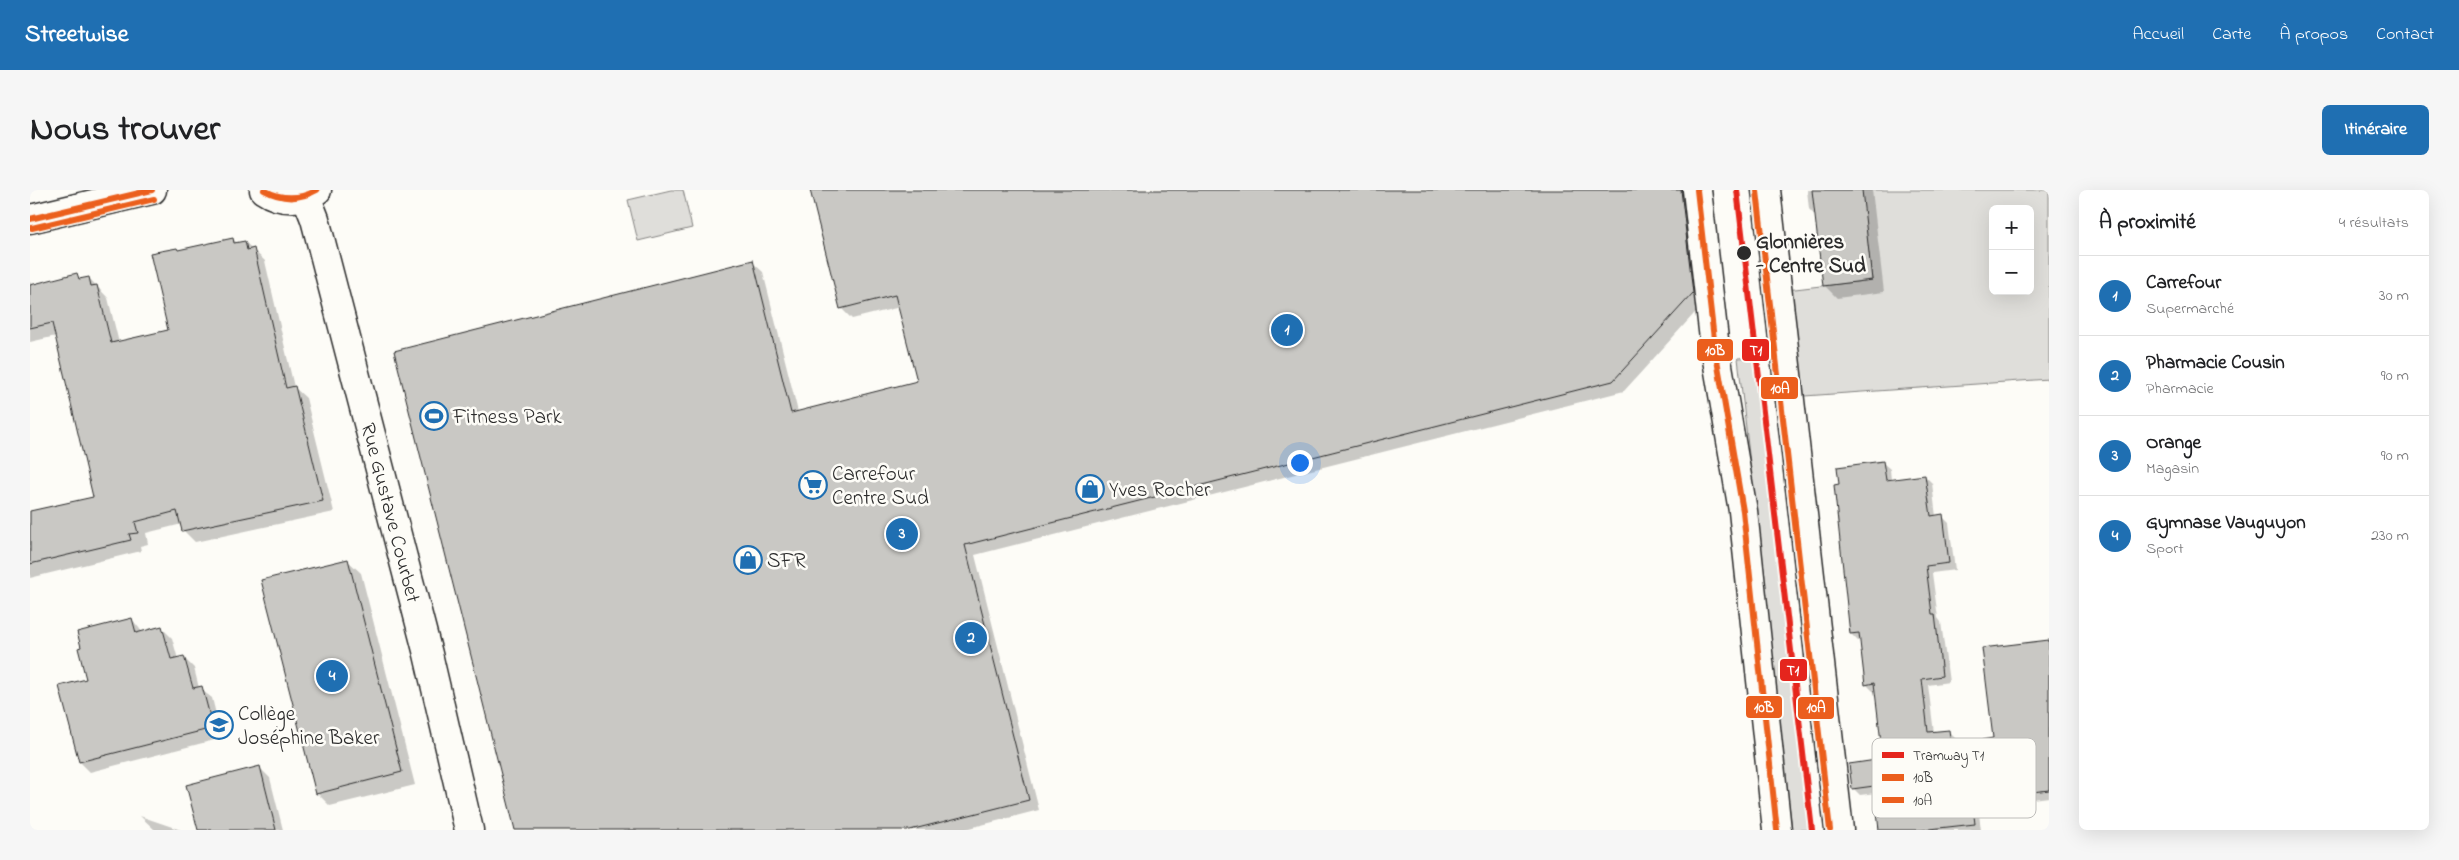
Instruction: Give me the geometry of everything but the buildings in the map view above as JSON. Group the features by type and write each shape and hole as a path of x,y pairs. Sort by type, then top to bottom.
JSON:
{"main road":[{"path":"30,219 152,190"},
{"path":"264,190 271,195 288,199 311,193"},
{"path":"1697,190 1715,348 1743,511 1777,830"},
{"path":"1766,190 1839,830"},
{"name":"Rue Gustave Courbet","path":"311,193 315,219 428,654 469,830"}],"shaded area":[{"path":"671,190 683,190 692,228 638,241 628,200"},
{"path":"1861,190 2049,190 2049,379 1790,397 1778,291 1872,280"},
{"path":"1760,357 1815,830 1792,830 1738,358"}],"tram line":[{"name":"T1","path":"1737,190 1812,830"}],"transit line":[{"name":"10B","path":"30,219 152,190"},
{"name":"10B","path":"264,190 277,196 290,198 304,196 317,190"},
{"name":"10B","path":"1697,190 1715,348 1743,511 1777,830"},
{"name":"10A","path":"1757,191 1830,830"},
{"name":"10A","path":"32,228 154,199"}],"place":[{"name":"Glonnières - Centre Sud","path":"1744,253"},
{"name":"Carrefour","path":"1287,330"},
{"name":"Fitness Park","path":"434,416"},
{"name":"Carrefour Centre Sud","path":"813,485"},
{"name":"Yves Rocher","path":"1090,489"},
{"name":"Orange","path":"902,534"},
{"name":"SFR","path":"748,560"},
{"name":"Pharmacie Cousin","path":"971,638"},
{"name":"Gymnase Vauguyon","path":"332,676"},
{"name":"Collège Joséphine Baker","path":"219,725"}]}
